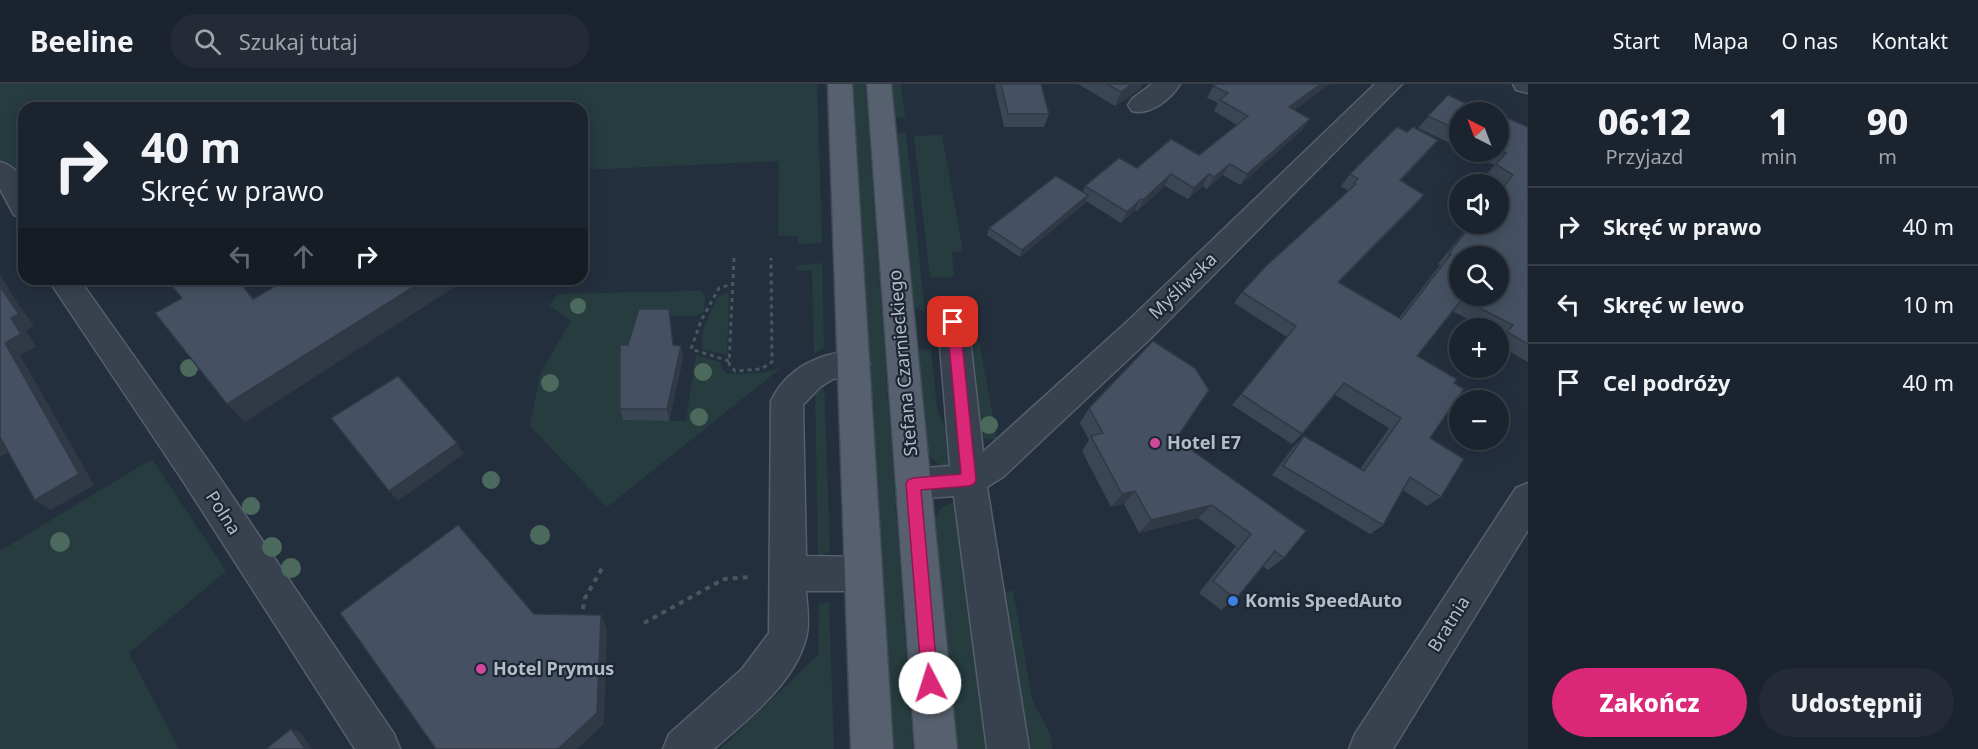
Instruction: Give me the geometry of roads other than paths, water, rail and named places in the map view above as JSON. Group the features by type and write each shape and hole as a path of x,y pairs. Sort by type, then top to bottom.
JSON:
{"main road":[{"name":"Stefana Czarnieckiego","path":"879,84 936,749"},
{"path":"839,85 872,749"}],"street":[{"path":"1142,105 1168,84"},
{"name":"Myśliwska","path":"969,480 991,465 1141,328 1390,84"},
{"path":"0,171 18,197"},
{"name":"Polna","path":"67,285 197,473 379,749"},
{"path":"953,322 969,480 1008,749"},
{"path":"684,749 775,662 788,636 788,401 808,378 820,369 831,365 854,364"},
{"path":"913,484 969,480"},
{"name":"Bratnia","path":"1371,749 1528,500"},
{"path":"788,573 864,574"}],"place":[{"name":"Hotel E7","path":"1155,443"},
{"name":"Komis SpeedAuto","path":"1233,601"},
{"name":"Hotel Prymus","path":"481,669"}]}
